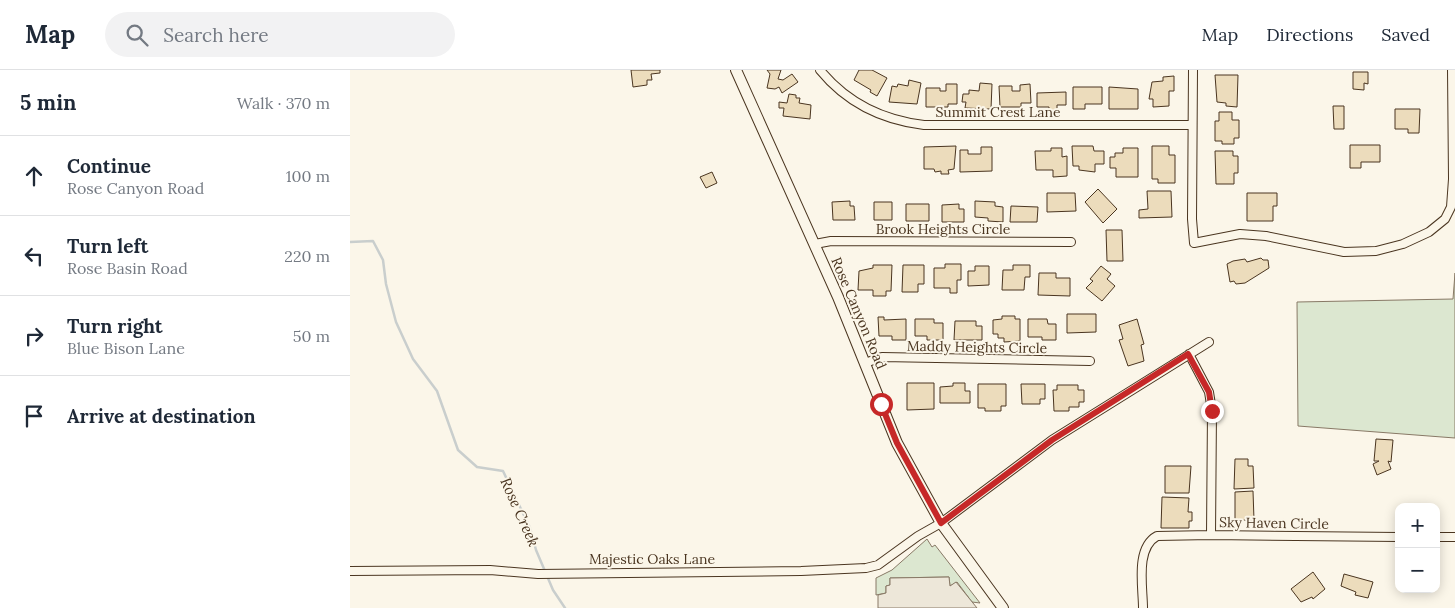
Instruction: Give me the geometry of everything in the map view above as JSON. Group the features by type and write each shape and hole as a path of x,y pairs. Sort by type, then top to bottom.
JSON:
{"street":[{"name":"Rose Canyon Road","path":"736,70 815,244 897,443 941,523 1003,608"},
{"name":"Summit Crest Lane","path":"820,70 832,84 857,103 902,122 924,125 1192,125"},
{"path":"1193,70 1192,219 1194,243 1240,234 1266,236 1344,252 1376,251 1403,244 1429,232 1445,219 1451,207 1453,179 1452,70"},
{"name":"Brook Heights Circle","path":"815,244 831,241 1071,242"},
{"name":"Majestic Oaks Lane","path":"350,571 490,570 538,574 866,568 888,560 918,536 941,523 1052,440 1209,342"},
{"path":"1188,354 1209,392 1212,411 1211,535"},
{"name":"Maddy Heights Circle","path":"865,362 882,357 1090,361"},
{"name":"Sky Haven Circle","path":"1143,608 1144,555 1150,540 1164,535 1395,537"},
{"path":"1440,537 1455,537"}],"green space":[{"path":"1455,273 1455,438 1298,426 1297,302 1453,299"},
{"path":"927,539 932,547 935,545 980,603 972,602 957,582 950,586 949,577 890,578 890,585 886,586 886,593 876,595 876,578 892,570"}],"shaded area":[{"path":"949,577 950,586 956,582 977,608 878,608 878,595 886,593 886,586 890,585 890,578"}],"building":[{"path":"631,70 660,70 660,73 651,74 652,80 647,80 647,85 633,87"},
{"path":"767,70 781,70 778,79 783,80 792,74 798,82 782,93 779,87 775,89 767,88 770,74"},
{"path":"859,70 872,70 887,78 877,96 854,80"},
{"path":"1353,72 1368,72 1368,84 1364,83 1364,90 1353,89"},
{"path":"1215,75 1238,75 1237,107 1226,106 1226,103 1217,102"},
{"path":"1174,76 1174,91 1169,91 1169,106 1153,107 1153,99 1149,99 1152,82 1163,81 1163,77"},
{"path":"909,80 921,83 917,104 889,102 892,86 897,87 898,84 908,86"},
{"path":"980,83 992,84 991,109 965,108 966,102 962,102 963,94 969,94 969,90 979,91"},
{"path":"946,84 957,84 957,104 948,104 948,107 926,107 926,88 940,88 940,91 946,91"},
{"path":"1030,84 1031,103 1021,103 1021,107 1000,107 999,86 1012,86 1012,91 1020,91 1020,85"},
{"path":"1073,87 1102,87 1102,104 1085,104 1085,109 1073,109"},
{"path":"1109,87 1138,89 1138,109 1109,109"},
{"path":"1066,92 1066,105 1057,105 1057,111 1049,111 1049,107 1037,107 1037,93"},
{"path":"789,94 800,98 799,103 811,105 810,119 783,116 784,108 779,108 779,102 787,103"},
{"path":"1333,106 1344,106 1344,129 1334,129"},
{"path":"1395,109 1420,109 1419,133 1408,133 1408,129 1395,129"},
{"path":"1219,112 1232,112 1232,120 1239,120 1239,138 1234,138 1234,144 1222,144 1222,141 1215,141 1215,121 1219,121"},
{"path":"1350,145 1380,145 1380,162 1361,162 1361,168 1350,168"},
{"path":"956,146 954,169 948,170 949,174 941,174 941,171 935,172 934,169 924,169 924,147"},
{"path":"1072,146 1093,146 1094,151 1104,151 1104,164 1095,164 1095,172 1079,170 1079,166 1073,166"},
{"path":"1152,146 1169,146 1169,155 1175,155 1175,183 1158,183 1158,179 1152,179"},
{"path":"981,147 992,147 992,171 960,172 960,150 968,150 968,154 981,154"},
{"path":"1051,148 1062,148 1062,157 1067,156 1067,176 1053,177 1053,170 1036,170 1035,151 1051,151"},
{"path":"1123,148 1138,148 1138,177 1116,177 1116,168 1110,168 1110,157 1115,157 1115,153 1123,153"},
{"path":"1215,151 1233,151 1233,156 1238,156 1238,173 1234,173 1234,184 1216,184"},
{"path":"712,172 717,183 706,188 700,177"},
{"path":"1098,189 1117,209 1103,223 1085,202"},
{"path":"1147,191 1171,191 1172,217 1139,218 1139,210 1148,209"},
{"path":"1047,193 1075,193 1076,211 1047,212"},
{"path":"1247,193 1277,193 1277,206 1273,206 1273,221 1247,221"},
{"path":"850,201 850,206 854,206 855,220 833,220 832,202"},
{"path":"975,201 995,202 995,206 1003,207 1003,222 988,221 988,218 975,217"},
{"path":"874,202 892,202 892,220 874,220"},
{"path":"906,204 929,204 929,221 906,221"},
{"path":"959,204 959,209 964,209 964,222 942,222 942,205"},
{"path":"1011,206 1038,207 1037,222 1010,222"},
{"path":"1106,230 1122,230 1123,261 1107,261"},
{"path":"1261,258 1268,260 1269,268 1245,283 1236,284 1234,281 1230,282 1227,264 1233,261 1245,259 1247,262"},
{"path":"945,264 961,264 961,280 957,280 957,293 950,293 950,288 934,288 934,268 945,268"},
{"path":"873,265 892,265 891,291 886,291 886,296 873,296 873,290 858,290 859,271 873,268"},
{"path":"903,265 924,265 924,284 918,284 918,292 902,292"},
{"path":"1013,265 1030,265 1030,277 1025,277 1024,290 1002,290 1003,270 1013,270"},
{"path":"975,266 989,266 989,285 968,286 968,271 975,271"},
{"path":"1101,266 1111,274 1107,279 1115,286 1102,301 1086,288 1093,281 1090,279"},
{"path":"1039,273 1056,273 1056,278 1070,278 1070,296 1038,295"},
{"path":"1067,314 1096,314 1096,332 1067,333"},
{"path":"1002,316 1015,316 1015,319 1020,319 1020,341 1004,342 1004,338 998,338 998,334 993,334 993,320 1002,319"},
{"path":"878,317 884,317 884,320 906,319 906,340 892,340 892,336 879,336"},
{"path":"915,319 934,319 934,323 943,323 943,340 927,340 927,336 915,336"},
{"path":"1028,319 1047,319 1048,324 1056,324 1056,340 1028,337"},
{"path":"1137,319 1144,344 1141,345 1144,361 1128,366 1119,340 1123,339 1119,325"},
{"path":"955,321 976,321 976,326 982,326 982,340 954,340"},
{"path":"907,383 934,383 934,409 907,410"},
{"path":"953,383 965,383 965,391 970,391 970,403 940,403 940,387 953,386"},
{"path":"978,384 1006,384 1006,406 1001,406 1001,411 985,411 985,408 978,408"},
{"path":"1021,384 1045,384 1045,399 1040,399 1040,404 1022,404"},
{"path":"1057,385 1078,385 1078,390 1084,390 1084,402 1079,402 1079,407 1069,407 1069,411 1054,411 1053,390 1057,390"},
{"path":"1376,439 1393,440 1391,462 1388,461 1391,469 1377,475 1373,464 1379,461 1374,461"},
{"path":"1235,459 1248,459 1248,466 1253,466 1254,488 1234,489"},
{"path":"1165,466 1191,466 1189,493 1165,493"},
{"path":"1253,491 1254,520 1235,520 1235,492"},
{"path":"1162,497 1189,498 1188,512 1192,512 1192,521 1189,521 1189,528 1161,528"},
{"path":"1313,572 1325,589 1313,599 1312,597 1301,602 1291,589"},
{"path":"1344,574 1373,582 1368,598 1355,595 1356,592 1341,586"}],"waterway":[{"name":"Rose Creek","path":"350,242 373,241 383,260 386,284 396,322 413,359 437,391 458,450 477,467 503,471 530,528 536,550 553,590 565,608"}],"route":[{"path":"881,404 910,469 941,523 1052,440 1188,354 1209,392 1212,411"}]}
